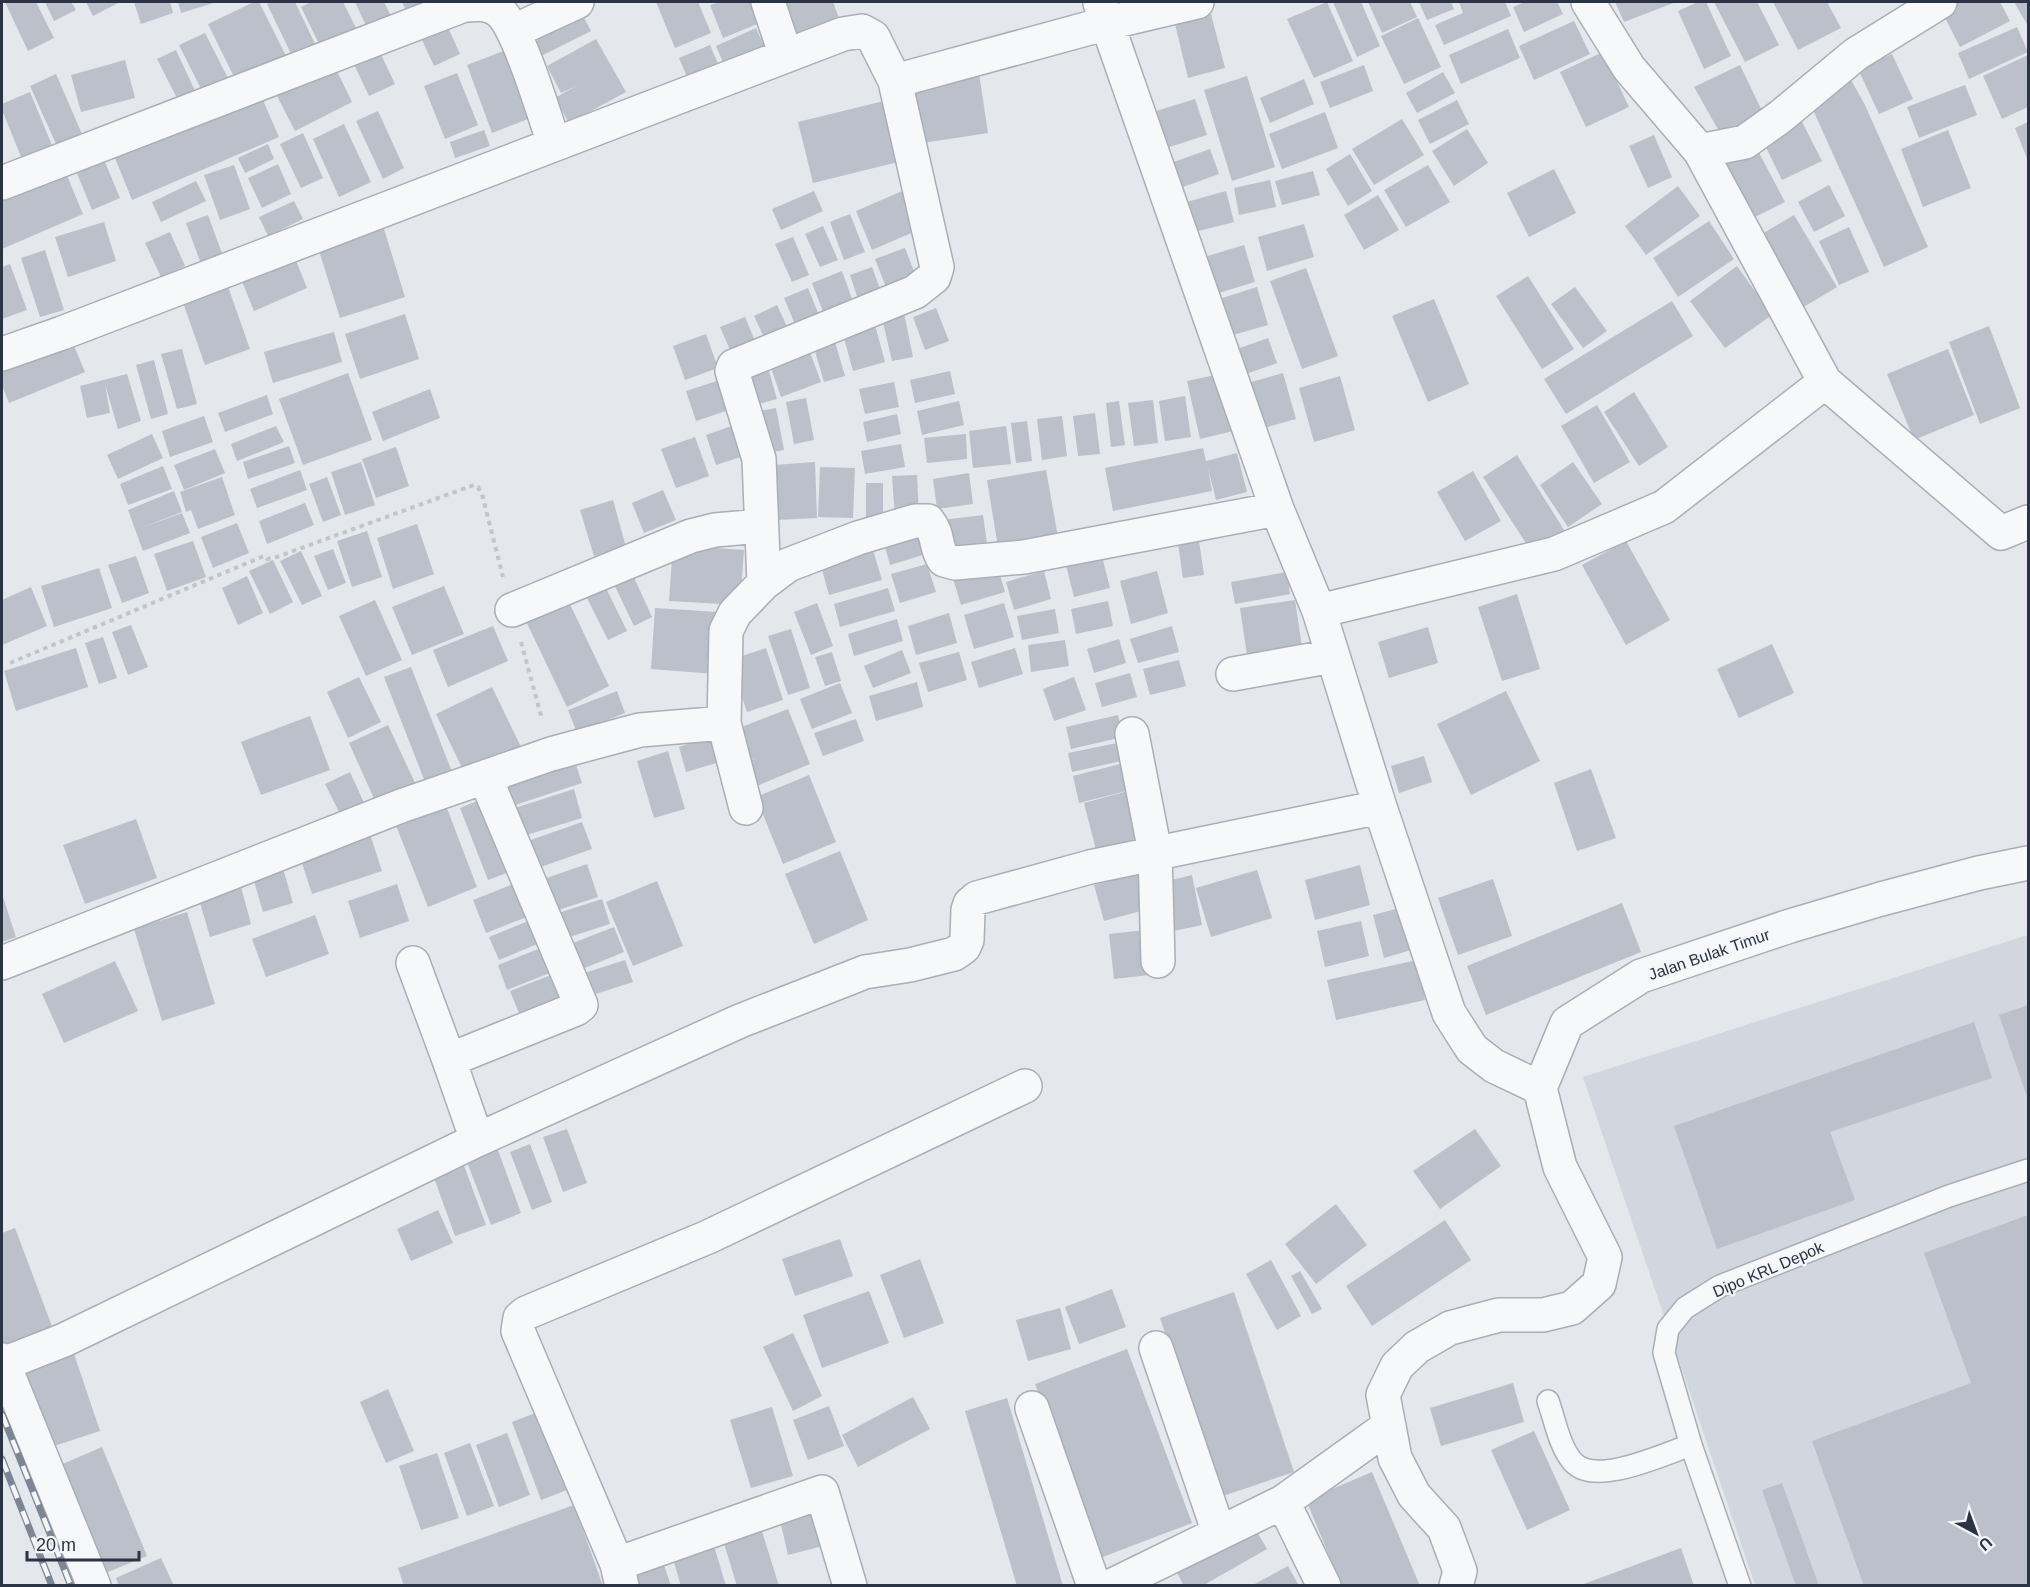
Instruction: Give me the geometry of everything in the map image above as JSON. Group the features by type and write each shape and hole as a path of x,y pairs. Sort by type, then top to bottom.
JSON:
{"street":[{"path":"514,31 577,2"},
{"path":"768,2 786,56"},
{"path":"895,81 1104,12 1197,2"},
{"path":"1588,2 1629,68 1700,151 1826,382 2001,533 2028,522"},
{"path":"1700,151 1745,142 1780,117 1856,54 1940,2"},
{"path":"2,183 464,5 491,6 502,13 514,31 554,144"},
{"path":"1104,12 1277,509 1319,611 1380,807 1449,1013 1472,1049 1494,1066 1540,1088 1560,1167 1605,1257 1599,1284 1572,1308 1544,1315 1499,1315 1450,1328 1417,1347 1397,1366 1383,1395 1395,1458 1414,1495 1444,1528 1461,1571 1456,1586"},
{"path":"2,354 843,34 862,31 873,37 895,81 937,267 934,277 915,292 734,366 732,371 759,459 764,583"},
{"path":"1319,611 1554,554 1664,507 1826,382"},
{"path":"746,808 724,723 726,631 735,614 764,583 788,565 858,538 915,521 928,521 936,532 938,552 944,560 955,563 1024,557 1277,509"},
{"path":"512,610 691,536 715,530 761,526"},
{"path":"1233,674 1333,656"},
{"path":"2,963 401,806 551,754 640,730 724,723"},
{"path":"1132,734 1155,852 1158,961"},
{"path":"449,1060 581,1005 485,777"},
{"path":"94,1586 2,1362 64,1340 477,1140 740,1021 865,972 910,965 954,954 964,947 967,940 968,910 977,897 1155,852 1380,807"},
{"name":"Jalan Bulak Timur","path":"1540,1088 1567,1023 1641,976 1870,902 1979,873 2028,863"},
{"path":"413,963 477,1140"},
{"path":"850,1586 822,1492 619,1575 518,1331 520,1318 526,1313 708,1237 1025,1086"},
{"path":"1156,1348 1219,1533"},
{"path":"1032,1408 1094,1586"},
{"path":"1110,1586 1159,1575 1219,1533 1283,1502 1389,1426"},
{"path":"1283,1502 1324,1586"}],"lane":[{"name":"Dipo KRL Depok","path":"1740,1586 1691,1445 1664,1353 1668,1329 1685,1308 1720,1286 1949,1196 2028,1170"},
{"path":"1548,1401 1565,1451 1574,1463 1585,1471 1598,1473 1614,1471 1691,1445"}],"path":[{"path":"10,663 264,556 267,559 274,558 474,484 482,494 551,754"}],"shaded area":[{"path":"2028,935 2028,1585 1755,1585 1583,1077"}],"building":[{"path":"5,2 36,2 54,38 28,51"},
{"path":"45,2 71,2 76,10 54,21"},
{"path":"86,2 120,2 93,16"},
{"path":"134,2 170,2 173,13 141,24"},
{"path":"178,2 217,2 181,13"},
{"path":"254,2 259,2 290,64 240,89 208,24"},
{"path":"295,2 319,52 296,64 267,4"},
{"path":"311,2 343,2 360,36 324,54 301,7"},
{"path":"355,2 384,2 393,20 369,32"},
{"path":"402,2 437,2 408,15"},
{"path":"656,2 698,2 711,33 675,48"},
{"path":"721,2 752,2 760,23 723,38 710,5"},
{"path":"780,2 833,2 842,26 794,43"},
{"path":"1327,2 1353,61 1314,78 1287,19"},
{"path":"1333,2 1361,2 1380,46 1357,57"},
{"path":"1368,2 1410,2 1417,17 1382,33"},
{"path":"1419,2 1451,2 1454,9 1427,20"},
{"path":"1459,2 1505,2 1511,16 1444,45 1435,25 1463,13"},
{"path":"1525,2 1557,2 1563,14 1524,32 1513,7"},
{"path":"1615,2 1676,2 1624,22"},
{"path":"1698,2 1706,2 1731,56 1704,69 1678,11"},
{"path":"1714,2 1757,2 1779,45 1745,62"},
{"path":"1773,2 1827,2 1841,28 1798,50"},
{"path":"1957,2 2000,2 2010,21 1960,47 1941,10"},
{"path":"2014,2 2028,2 2028,26"},
{"path":"579,8 591,31 535,59 524,36"},
{"path":"442,14 460,54 434,66 416,27"},
{"path":"1211,14 1225,68 1188,78 1175,24"},
{"path":"1418,18 1441,67 1404,84 1381,36"},
{"path":"1574,21 1590,54 1534,80 1519,46"},
{"path":"2017,27 2028,52 1969,79 1958,53"},
{"path":"756,28 766,50 725,67 716,46"},
{"path":"1508,29 1520,58 1461,84 1449,55"},
{"path":"205,33 230,82 204,95 179,45"},
{"path":"596,39 626,92 569,123 555,98 576,86 561,93 547,66"},
{"path":"710,45 719,66 688,79 679,58"},
{"path":"377,46 395,84 369,96 351,58"},
{"path":"176,50 196,93 179,102 157,59"},
{"path":"506,50 531,118 492,133 467,65"},
{"path":"1603,52 1629,107 1586,127 1560,72"},
{"path":"1892,54 1913,99 1879,114 1858,69"},
{"path":"2028,55 2028,107 2002,119 1983,76"},
{"path":"125,60 135,98 81,112 71,75"},
{"path":"334,65 352,102 295,131 276,94"},
{"path":"1364,65 1373,91 1330,108 1320,82"},
{"path":"1740,65 1764,115 1720,133 1694,87"},
{"path":"1443,72 1455,93 1417,113 1406,93"},
{"path":"457,73 478,125 445,139 424,86"},
{"path":"979,73 988,133 916,144 906,84"},
{"path":"56,74 85,141 60,153 30,86"},
{"path":"1247,76 1275,167 1232,181 1204,90"},
{"path":"1304,79 1314,104 1270,123 1260,98"},
{"path":"1851,80 1865,105 1928,247 1884,267 1813,110"},
{"path":"1965,85 1977,115 1919,138 1907,107"},
{"path":"259,91 279,137 132,200 113,153"},
{"path":"30,92 54,150 24,164 2,110 2,104"},
{"path":"1195,99 1207,135 1166,148 1153,112"},
{"path":"888,100 902,161 813,183 798,122"},
{"path":"1457,100 1469,124 1430,144 1418,120"},
{"path":"378,111 404,168 383,179 356,121"},
{"path":"1325,112 1338,148 1282,169 1269,134"},
{"path":"1799,116 1822,161 1782,180 1760,135"},
{"path":"1402,119 1424,155 1374,185 1352,149"},
{"path":"2028,122 2028,161 2015,128"},
{"path":"344,124 371,182 339,197 313,139"},
{"path":"1467,129 1488,163 1454,186 1432,151"},
{"path":"484,130 490,146 455,158 450,142"},
{"path":"1948,130 1971,188 1923,207 1901,149"},
{"path":"303,133 323,178 301,188 280,144"},
{"path":"1654,135 1672,177 1648,188 1629,146"},
{"path":"268,144 274,159 245,173 238,158"},
{"path":"1210,149 1219,174 1172,191 1171,163"},
{"path":"1757,149 1785,202 1749,220 1722,167"},
{"path":"1350,154 1372,191 1348,206 1326,169"},
{"path":"102,155 120,198 92,210 74,166"},
{"path":"278,164 291,194 262,208 248,178"},
{"path":"234,165 250,209 220,220 204,175"},
{"path":"1428,165 1450,202 1406,227 1384,190"},
{"path":"63,166 83,214 2,249 2,192"},
{"path":"1554,169 1576,213 1529,237 1507,193"},
{"path":"1313,171 1320,195 1282,205 1275,181"},
{"path":"1270,180 1276,207 1239,215 1234,188"},
{"path":"196,181 206,201 161,222 152,202"},
{"path":"1829,185 1845,216 1814,232 1798,202"},
{"path":"1678,186 1700,216 1646,255 1625,226"},
{"path":"907,189 923,228 872,250 856,211"},
{"path":"814,191 823,211 781,230 772,209"},
{"path":"1226,191 1234,222 1191,233 1183,203"},
{"path":"1378,195 1399,230 1364,250 1344,215"},
{"path":"294,201 303,219 268,236 259,217"},
{"path":"850,214 865,252 844,260 830,222"},
{"path":"208,215 223,256 201,264 186,223"},
{"path":"1794,215 1837,287 1797,311 1755,238"},
{"path":"380,216 405,297 340,318 316,241"},
{"path":"1709,221 1734,259 1678,297 1653,258"},
{"path":"104,222 116,261 68,277 55,237"},
{"path":"1304,224 1314,257 1267,271 1258,237"},
{"path":"823,226 838,260 820,267 805,234"},
{"path":"1849,227 1869,272 1839,285 1819,241"},
{"path":"170,232 185,266 161,277 145,243"},
{"path":"793,237 809,275 792,282 775,244"},
{"path":"1244,245 1255,282 1212,295 1201,258"},
{"path":"905,248 919,284 889,295 875,259"},
{"path":"45,250 64,310 40,317 21,258"},
{"path":"292,251 307,288 254,311 239,274"},
{"path":"10,264 27,310 2,319 2,267"},
{"path":"1737,266 1772,315 1725,348 1690,301"},
{"path":"872,267 884,300 861,308 850,275"},
{"path":"1306,268 1338,356 1302,369 1270,281"},
{"path":"842,271 856,310 827,322 812,283"},
{"path":"1528,276 1574,349 1542,369 1496,296"},
{"path":"226,281 250,349 205,365 181,297"},
{"path":"1257,287 1268,325 1226,337 1216,300"},
{"path":"1575,287 1607,331 1583,348 1551,304"},
{"path":"808,288 823,325 799,334 784,298"},
{"path":"1434,299 1469,384 1428,402 1392,316"},
{"path":"1672,301 1693,336 1566,414 1544,379"},
{"path":"777,305 791,335 768,346 754,316"},
{"path":"936,308 949,341 925,350 913,317"},
{"path":"904,313 913,357 892,361 882,318"},
{"path":"405,314 419,359 360,379 345,334"},
{"path":"745,317 758,348 734,359 720,327"},
{"path":"875,325 885,362 853,371 843,334"},
{"path":"1989,326 2020,408 1980,424 1949,342"},
{"path":"334,332 342,362 273,383 264,352"},
{"path":"69,334 85,372 9,403 2,385 2,362"},
{"path":"706,334 718,368 685,380 673,346"},
{"path":"833,335 845,376 824,382 812,341"},
{"path":"1268,338 1277,363 1246,374 1237,349"},
{"path":"807,344 821,382 781,397 768,359"},
{"path":"182,349 197,404 177,409 161,354"},
{"path":"1948,349 1974,415 1914,440 1887,374"},
{"path":"154,360 168,414 151,419 136,365"},
{"path":"767,364 777,399 755,405 745,370"},
{"path":"950,371 955,394 915,403 910,380"},
{"path":"348,373 372,440 303,465 279,399"},
{"path":"1283,373 1296,419 1253,431 1241,385"},
{"path":"127,374 141,421 118,429 105,384 110,413 87,418 80,386"},
{"path":"1220,374 1233,431 1200,439 1187,381"},
{"path":"1340,376 1355,430 1314,442 1299,388"},
{"path":"726,378 735,408 696,421 686,391"},
{"path":"894,382 899,407 865,414 859,389"},
{"path":"430,389 440,418 383,441 372,412"},
{"path":"1634,392 1668,447 1639,466 1604,412"},
{"path":"267,395 273,414 225,432 218,413"},
{"path":"1185,396 1191,437 1165,441 1159,401"},
{"path":"806,398 814,440 794,444 786,402"},
{"path":"1153,400 1158,443 1134,446 1128,403"},
{"path":"959,401 964,425 922,435 917,411"},
{"path":"1119,401 1125,445 1111,447 1106,403"},
{"path":"1597,405 1630,462 1594,483 1561,426"},
{"path":"776,408 784,450 767,453 759,411"},
{"path":"1095,413 1100,454 1078,456 1073,416"},
{"path":"897,414 901,434 867,442 863,422"},
{"path":"204,416 213,442 170,457 162,431"},
{"path":"1062,416 1067,456 1042,460 1037,419"},
{"path":"1027,421 1032,461 1016,463 1011,423"},
{"path":"740,423 750,454 716,465 706,435"},
{"path":"276,426 284,442 237,461 231,444"},
{"path":"1006,426 1011,464 973,468 969,431"},
{"path":"152,434 163,458 118,479 107,455"},
{"path":"966,434 967,459 927,463 924,438"},
{"path":"695,437 709,476 676,488 661,449"},
{"path":"901,444 905,467 865,474 861,451"},
{"path":"289,446 295,463 248,479 243,462"},
{"path":"396,447 409,486 376,498 362,459"},
{"path":"1203,448 1206,461 1237,453 1247,492 1216,500 1208,468 1212,491 1113,511 1105,468"},
{"path":"215,449 225,473 184,490 174,465"},
{"path":"1517,455 1566,533 1533,554 1483,477"},
{"path":"361,462 375,505 345,515 331,472"},
{"path":"815,462 817,518 776,520 774,465"},
{"path":"1573,462 1602,504 1568,527 1540,485"},
{"path":"163,466 172,489 128,505 120,484"},
{"path":"820,467 855,468 853,518 818,517"},
{"path":"300,470 307,490 257,508 250,489"},
{"path":"1046,470 1058,537 998,547 987,480"},
{"path":"1473,471 1501,521 1465,541 1437,492"},
{"path":"969,473 973,504 937,509 933,479"},
{"path":"917,475 919,516 895,517 892,476"},
{"path":"222,477 235,515 198,529 191,510 186,512 180,492"},
{"path":"327,477 341,515 323,522 309,484"},
{"path":"866,483 883,483 883,519 866,519"},
{"path":"663,490 676,520 644,533 632,503"},
{"path":"174,491 182,512 138,529 182,513 190,533 143,551 128,510"},
{"path":"613,500 626,547 594,556 580,510"},
{"path":"305,503 314,525 267,544 259,521"},
{"path":"983,515 988,551 946,556 942,520"},
{"path":"237,523 249,553 213,568 201,537"},
{"path":"417,524 434,574 393,589 377,538"},
{"path":"919,528 926,554 890,565 883,539"},
{"path":"367,531 382,577 352,587 337,541"},
{"path":"1198,534 1204,575 1183,578 1177,537"},
{"path":"193,541 206,577 167,591 154,554"},
{"path":"1626,541 1670,620 1626,645 1582,565"},
{"path":"673,545 744,550 740,605 669,601"},
{"path":"333,549 346,583 328,590 314,556"},
{"path":"873,550 882,580 829,595 821,566"},
{"path":"301,551 322,596 302,605 280,561"},
{"path":"1101,552 1110,588 1074,597 1065,561"},
{"path":"136,556 149,593 122,603 108,565"},
{"path":"273,560 293,602 270,614 249,571"},
{"path":"996,562 1005,592 961,605 952,575"},
{"path":"927,564 936,592 900,603 891,574"},
{"path":"99,568 112,608 54,627 41,586"},
{"path":"1044,571 1051,599 1014,610 1006,582"},
{"path":"1157,571 1168,613 1131,624 1120,581"},
{"path":"1287,572 1290,594 1235,604 1231,582"},
{"path":"632,573 652,617 634,626 613,582"},
{"path":"247,576 263,613 238,625 222,588"},
{"path":"444,586 464,634 412,655 392,607"},
{"path":"605,586 627,631 608,640 586,596"},
{"path":"31,587 47,626 2,645 2,600"},
{"path":"888,588 895,611 840,627 834,604"},
{"path":"565,594 609,686 567,707 523,615"},
{"path":"1517,594 1540,669 1502,681 1478,607"},
{"path":"375,600 402,660 366,676 339,616"},
{"path":"1295,600 1303,654 1248,662 1240,608"},
{"path":"1108,601 1113,626 1076,634 1071,609"},
{"path":"817,603 833,646 811,655 794,612"},
{"path":"1004,603 1014,637 974,649 964,615"},
{"path":"655,608 718,612 715,674 651,669"},
{"path":"1055,609 1059,633 1022,640 1017,616"},
{"path":"949,613 957,643 916,655 908,626"},
{"path":"897,619 903,641 854,656 848,634"},
{"path":"131,625 148,667 128,675 112,632"},
{"path":"493,626 508,661 448,687 433,650"},
{"path":"1172,626 1179,652 1138,663 1130,639"},
{"path":"1428,627 1438,663 1389,678 1378,642"},
{"path":"791,629 810,688 788,695 768,636"},
{"path":"103,637 117,678 99,684 85,643"},
{"path":"1119,639 1126,663 1094,673 1087,649"},
{"path":"1065,640 1069,666 1031,672 1028,645"},
{"path":"1772,644 1794,693 1739,718 1717,669"},
{"path":"76,648 88,687 16,711 4,671"},
{"path":"766,648 783,700 747,712 730,660"},
{"path":"1015,648 1023,674 979,688 971,662"},
{"path":"902,650 911,673 873,688 864,666"},
{"path":"832,652 841,681 825,686 815,657"},
{"path":"959,652 967,680 928,692 919,663"},
{"path":"1179,660 1186,686 1150,695 1143,669"},
{"path":"411,667 456,782 429,792 384,677"},
{"path":"1130,673 1137,697 1102,707 1095,683"},
{"path":"359,677 381,722 348,738 327,692"},
{"path":"1074,677 1086,710 1054,721 1043,689"},
{"path":"917,682 923,707 876,721 869,696"},
{"path":"840,683 852,713 812,729 800,699"},
{"path":"492,687 522,749 466,776 436,714"},
{"path":"617,691 625,713 577,733 568,710"},
{"path":"1506,691 1540,761 1471,795 1437,724"},
{"path":"788,709 810,764 752,788 742,764 756,758 746,761 734,730"},
{"path":"1118,715 1123,737 1071,749 1066,727"},
{"path":"310,716 330,770 261,795 241,742"},
{"path":"856,719 864,741 823,756 814,733"},
{"path":"388,725 416,785 376,803 349,743"},
{"path":"722,733 730,759 686,772 679,747"},
{"path":"1122,742 1126,760 1072,772 1068,753"},
{"path":"668,751 685,809 654,818 637,761"},
{"path":"572,752 582,783 506,808 496,778"},
{"path":"1424,756 1432,782 1399,793 1391,766"},
{"path":"1120,764 1126,791 1079,803 1073,776"},
{"path":"1591,769 1616,838 1577,851 1554,783"},
{"path":"350,772 365,805 341,816 325,784"},
{"path":"809,775 836,842 783,864 756,797"},
{"path":"574,789 582,818 520,837 512,809"},
{"path":"1135,789 1150,845 1098,858 1084,803"},
{"path":"484,798 512,871 488,880 460,808"},
{"path":"445,803 477,887 428,907 395,823"},
{"path":"136,819 157,878 85,904 63,845"},
{"path":"582,822 592,849 535,869 525,842"},
{"path":"369,831 382,871 312,894 299,854"},
{"path":"840,851 868,920 814,944 785,874"},
{"path":"587,864 598,897 546,914 535,882"},
{"path":"282,865 293,903 263,912 252,874"},
{"path":"1360,865 1370,905 1315,920 1305,880"},
{"path":"1257,870 1272,918 1211,937 1196,888"},
{"path":"1138,873 1148,909 1104,921 1094,885"},
{"path":"1192,875 1202,925 1169,932 1159,883"},
{"path":"238,876 251,924 210,937 196,889"},
{"path":"1493,879 1512,936 1458,955 1438,898"},
{"path":"523,880 537,913 486,933 473,900"},
{"path":"657,881 683,946 633,966 606,902"},
{"path":"397,884 409,921 360,938 348,901"},
{"path":"2,894 16,937 2,942"},
{"path":"602,899 610,924 557,941 549,916"},
{"path":"1622,903 1641,952 1486,1015 1467,966"},
{"path":"1407,906 1418,948 1384,958 1373,915"},
{"path":"187,912 215,1004 162,1021 134,929"},
{"path":"315,915 329,954 266,977 252,939"},
{"path":"538,917 547,940 499,960 489,937"},
{"path":"1361,921 1369,956 1325,967 1317,931"},
{"path":"614,927 624,952 570,974 560,948"},
{"path":"1145,930 1149,975 1114,979 1109,934"},
{"path":"551,944 560,969 507,990 498,965"},
{"path":"625,960 633,982 580,999 572,977"},
{"path":"1417,960 1425,1000 1336,1020 1327,980"},
{"path":"115,961 138,1011 64,1043 42,994"},
{"path":"561,971 573,1002 523,1023 510,991"},
{"path":"2028,1005 2028,1100 1999,1015"},
{"path":"1974,1022 1992,1078 1830,1132 1855,1200 1717,1249 1674,1126"},
{"path":"567,1129 587,1183 563,1192 543,1137"},
{"path":"1475,1129 1501,1166 1440,1209 1413,1171"},
{"path":"495,1142 521,1213 491,1225 464,1154"},
{"path":"530,1144 552,1202 532,1210 510,1152"},
{"path":"463,1163 486,1225 455,1236 433,1175"},
{"path":"1336,1204 1367,1245 1316,1284 1285,1244"},
{"path":"438,1210 453,1243 411,1261 397,1229"},
{"path":"2028,1215 2028,1586 1864,1586 1812,1441 1971,1383 1924,1253"},
{"path":"1445,1220 1471,1260 1372,1326 1346,1286"},
{"path":"15,1228 56,1337 2,1346 2,1233"},
{"path":"840,1239 853,1276 795,1296 782,1259"},
{"path":"920,1259 944,1323 904,1338 880,1275"},
{"path":"1271,1260 1301,1316 1277,1330 1246,1274"},
{"path":"1300,1271 1322,1309 1312,1314 1291,1276"},
{"path":"1112,1289 1126,1327 1079,1344 1065,1307"},
{"path":"869,1291 889,1343 822,1368 803,1315"},
{"path":"1234,1292 1294,1472 1220,1497 1160,1318"},
{"path":"1060,1308 1071,1349 1028,1361 1016,1320"},
{"path":"793,1333 822,1396 793,1411 763,1347"},
{"path":"72,1348 100,1431 48,1448 21,1365"},
{"path":"1127,1349 1192,1523 1100,1558 1035,1384"},
{"path":"1513,1383 1524,1422 1441,1446 1430,1408"},
{"path":"388,1389 414,1451 386,1463 360,1402"},
{"path":"913,1397 930,1429 858,1467 842,1435"},
{"path":"1007,1398 1063,1586 1017,1586 965,1411"},
{"path":"829,1406 844,1446 808,1460 793,1420"},
{"path":"772,1407 793,1476 751,1488 730,1420"},
{"path":"543,1410 572,1488 541,1500 512,1422"},
{"path":"1534,1431 1570,1510 1527,1530 1491,1450"},
{"path":"507,1433 530,1495 499,1507 476,1445"},
{"path":"470,1443 494,1506 467,1516 444,1453"},
{"path":"102,1447 147,1556 103,1574 58,1466"},
{"path":"437,1453 459,1518 421,1530 399,1466"},
{"path":"1372,1472 1420,1586 1342,1586 1306,1500"},
{"path":"1782,1483 1819,1586 1796,1586 1762,1490"},
{"path":"574,1505 603,1586 404,1586 398,1568"},
{"path":"814,1512 823,1546 788,1555 780,1520"},
{"path":"1253,1525 1267,1549 1202,1586 1184,1586 1175,1569"},
{"path":"761,1528 779,1586 737,1586 723,1540"},
{"path":"714,1546 726,1586 681,1586 673,1559"},
{"path":"1681,1548 1694,1586 1581,1586 1581,1585"},
{"path":"661,1556 671,1586 627,1586 622,1570"},
{"path":"161,1558 174,1586 119,1586 116,1578"},
{"path":"1288,1566 1299,1586 1251,1586"}],"railway":[{"path":"2,1414 71,1586"},
{"path":"2,1459 52,1586"}]}
